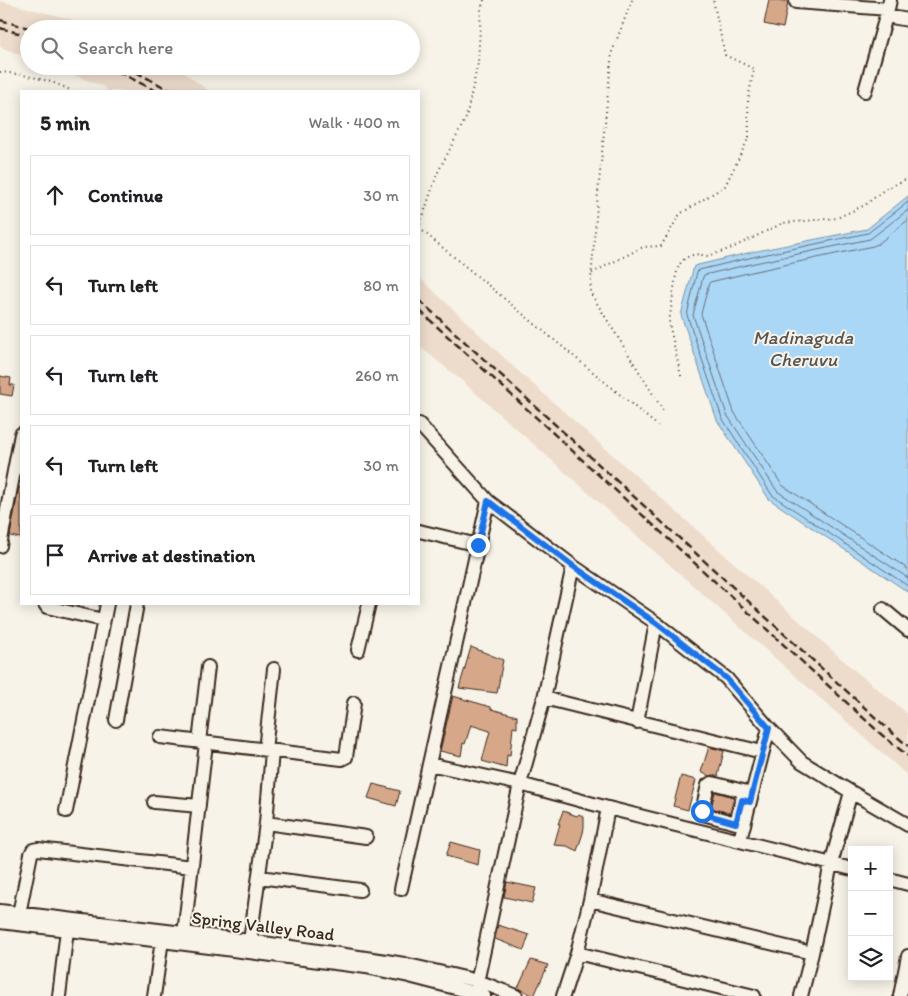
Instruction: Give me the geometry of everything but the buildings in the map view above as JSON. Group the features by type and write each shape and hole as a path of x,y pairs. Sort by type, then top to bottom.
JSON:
{"street":[{"path":"796,2 888,8 908,20"},
{"path":"866,91 888,8"},
{"path":"420,426 488,501 573,566 656,623 726,678 769,728 802,762 908,825"},
{"path":"0,542 20,439"},
{"path":"401,889 488,501"},
{"path":"420,532 478,545"},
{"path":"479,990 520,784 544,698 573,566"},
{"path":"46,605 56,610 103,620"},
{"path":"66,811 107,605"},
{"path":"116,720 137,605"},
{"path":"358,650 369,605"},
{"path":"883,609 908,630"},
{"path":"637,722 656,623"},
{"path":"184,934 199,806 208,667"},
{"path":"250,941 266,823 274,669"},
{"path":"544,698 762,752"},
{"path":"160,737 342,759 346,757 354,703"},
{"path":"737,839 746,801 769,728"},
{"path":"429,764 520,784 848,868"},
{"path":"736,823 703,814 708,785 712,783 744,793 746,801 736,823 737,839"},
{"path":"801,996 831,864 850,792"},
{"path":"154,802 199,806"},
{"path":"563,996 577,952 590,900 608,808"},
{"path":"266,823 366,837"},
{"path":"19,914 33,850 38,849 192,867"},
{"path":"259,877 360,890"},
{"path":"893,880 908,884"},
{"path":"590,900 812,953"},
{"name":"Spring Valley Road","path":"0,911 366,967 516,996"},
{"name":"Spring Valley Road","path":"0,922 67,930 163,936 184,934 250,941 404,964 479,990"},
{"path":"59,996 67,930"},
{"path":"154,996 163,936"},
{"path":"577,952 754,996"},
{"path":"900,996 908,956"}],"path":[{"path":"420,225 437,174 466,118 478,63 481,10 484,0"},
{"path":"632,0 612,52 598,184 590,292 664,412"},
{"path":"591,273 643,247 661,246 680,214 725,186 749,137 748,99 754,70 726,55 713,0"},
{"path":"0,72 20,74"},
{"path":"24,75 61,85 70,90"},
{"path":"681,376 670,324 676,275 679,266 686,258 695,254 708,256 732,248 783,223 837,218 865,206 884,190 908,178"},
{"path":"420,229 658,426"}],"shaded area":[{"path":"0,1 72,20 20,20 20,55 0,47"},
{"path":"73,75 187,75 208,90 107,90 102,86"},
{"path":"420,278 517,370 852,668 908,714 908,776 461,380 420,347"}],"water":[{"name":"Madinaguda Cheruvu","path":"908,196 908,592 769,499 717,420 681,315 694,266 752,252 867,229"}],"railway":[{"path":"0,20 20,26"},
{"path":"0,28 20,34"},
{"path":"125,75 154,90"},
{"path":"142,75 169,90"},
{"path":"420,301 908,746"},
{"path":"420,311 882,735 908,756"}],"route":[{"path":"478,545 488,501 573,566 656,623 726,678 769,728 750,802 742,800 736,823 704,814 702,811"}]}
